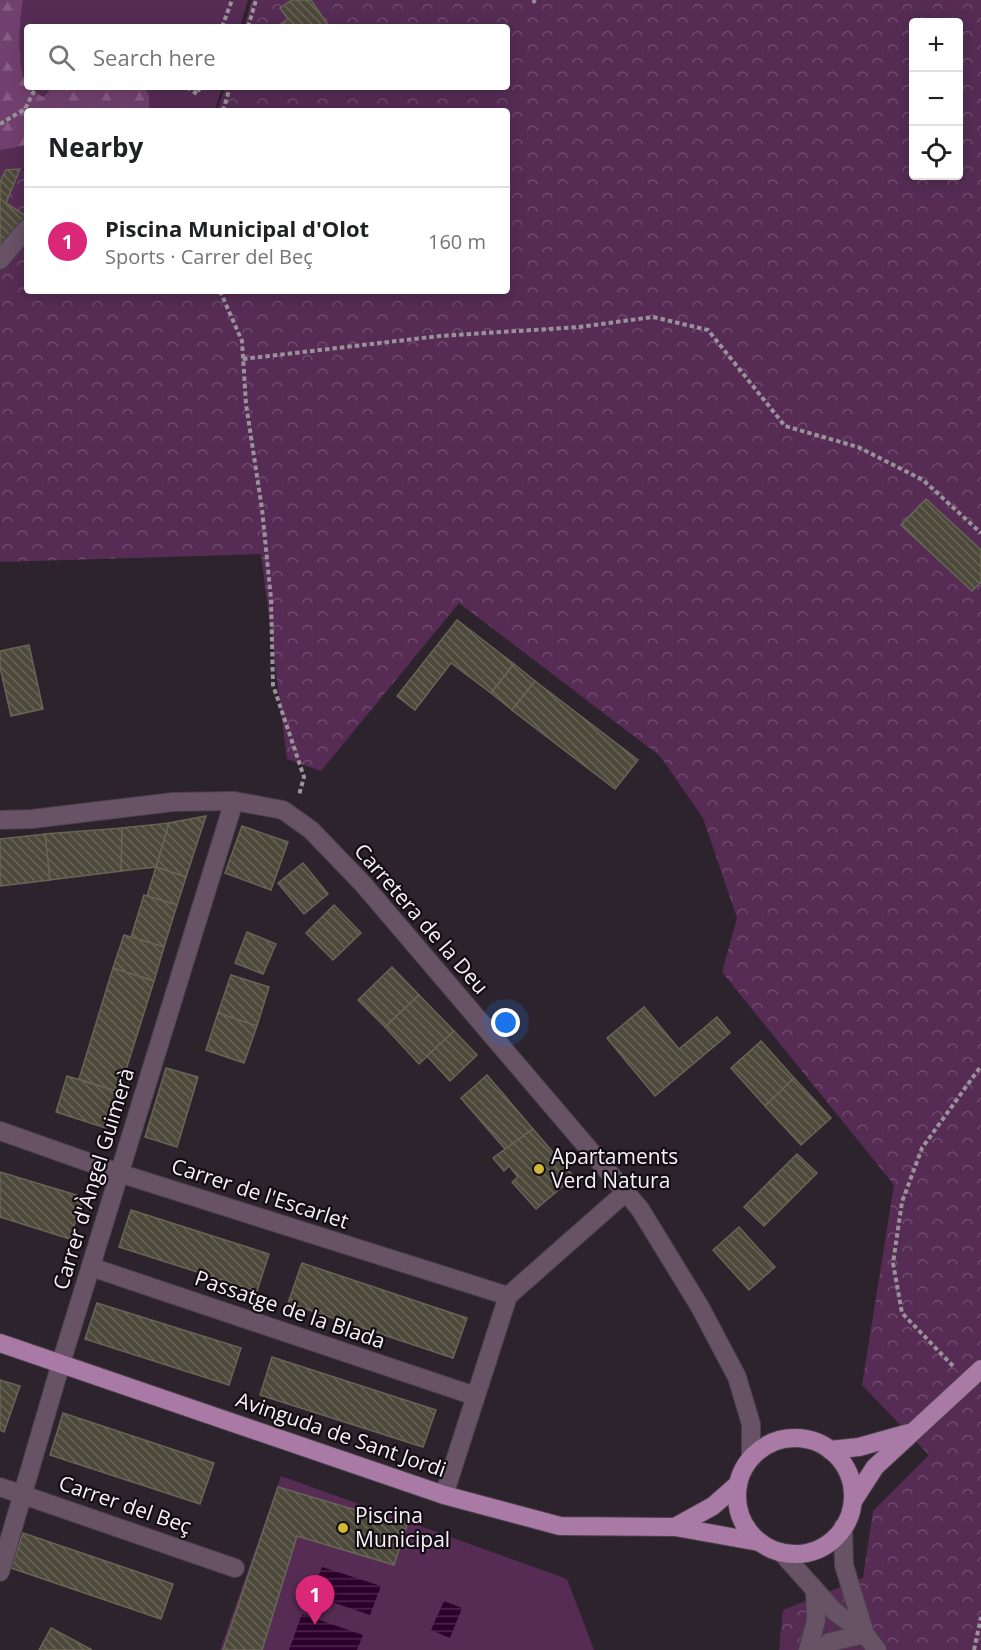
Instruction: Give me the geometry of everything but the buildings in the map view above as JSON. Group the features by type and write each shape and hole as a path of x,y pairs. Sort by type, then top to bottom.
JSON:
{"main road":[{"name":"Avinguda de Sant Jordi","path":"0,1343 444,1495 560,1526 675,1527 759,1542"},
{"path":"853,1501 853,1490 845,1468 830,1450 818,1443 789,1438 762,1448 751,1458 738,1484 736,1500 747,1530 759,1542 781,1552 798,1554 818,1549 835,1538 843,1527 853,1501 875,1467 975,1375"},
{"path":"830,1450 859,1447 911,1432"},
{"name":"Avinguda de Sant Jordi","path":"675,1527 713,1506 738,1484"}],"street":[{"path":"0,260 24,232"},
{"name":"Carretera de la Deu","path":"0,820 32,819 173,802 234,801 283,810 311,830 363,884 626,1192 700,1307 737,1377 751,1424 751,1458"},
{"name":"Carrer d'Àngel Guimerà","path":"0,1572 61,1363 234,801"},
{"name":"Carrer de l'Escarlet","path":"0,1131 119,1173 508,1296"},
{"path":"444,1495 508,1296 626,1192"},
{"name":"Passatge de la Blada","path":"91,1267 475,1396"},
{"name":"Carrer del Beç","path":"0,1487 235,1568"},
{"path":"843,1527 844,1565 866,1634 877,1650"},
{"path":"781,1552 834,1611 866,1634"},
{"path":"808,1650 816,1622 815,1590"},
{"path":"821,1650 830,1642 866,1634"}],"path":[{"path":"223,24 232,0"},
{"path":"249,24 256,0"},
{"path":"26,108 34,90"},
{"path":"224,108 229,90"},
{"path":"0,124 24,110"},
{"path":"221,294 242,341 246,404 262,509 271,599 273,686 303,777 294,818"},
{"path":"243,359 440,336 579,327 653,317 675,322 708,330 784,426 858,447 923,480 981,533"},
{"path":"975,1375 902,1312 893,1263 902,1202 922,1148 981,1066"},
{"path":"974,1650 981,1617"}],"green space":[{"path":"0,0 248,0 241,24 24,24 24,90 221,90 216,108 24,108 24,169 6,170 0,182"},
{"path":"0,0 23,0 20,20 20,58 24,90 32,90 43,97 50,90 146,90 149,95 149,108 24,108 24,146 0,150"},
{"path":"252,0 981,0 981,1650 779,1650 783,1610 863,1578 873,1511 929,1455 862,1385 894,1185 722,972 737,918 703,818 660,756 459,603 321,771 287,759 261,554 0,562 0,180 16,169 24,170 24,294 510,294 510,108 218,108 224,90 510,90 510,24 245,24"},
{"name":"Piscina Municipal","path":"281,1476 567,1579 594,1650 220,1650"}],"shaded area":[{"path":"322,1567 381,1586 370,1615 311,1595"},
{"path":"444,1601 462,1608 450,1638 431,1630"},
{"path":"302,1614 363,1635 357,1650 289,1650"}],"place":[{"name":"Apartaments Verd Natura","path":"539,1169"},
{"name":"Piscina Municipal","path":"343,1528"},
{"name":"Piscina Municipal d'Olot","path":"315,1625"}]}
